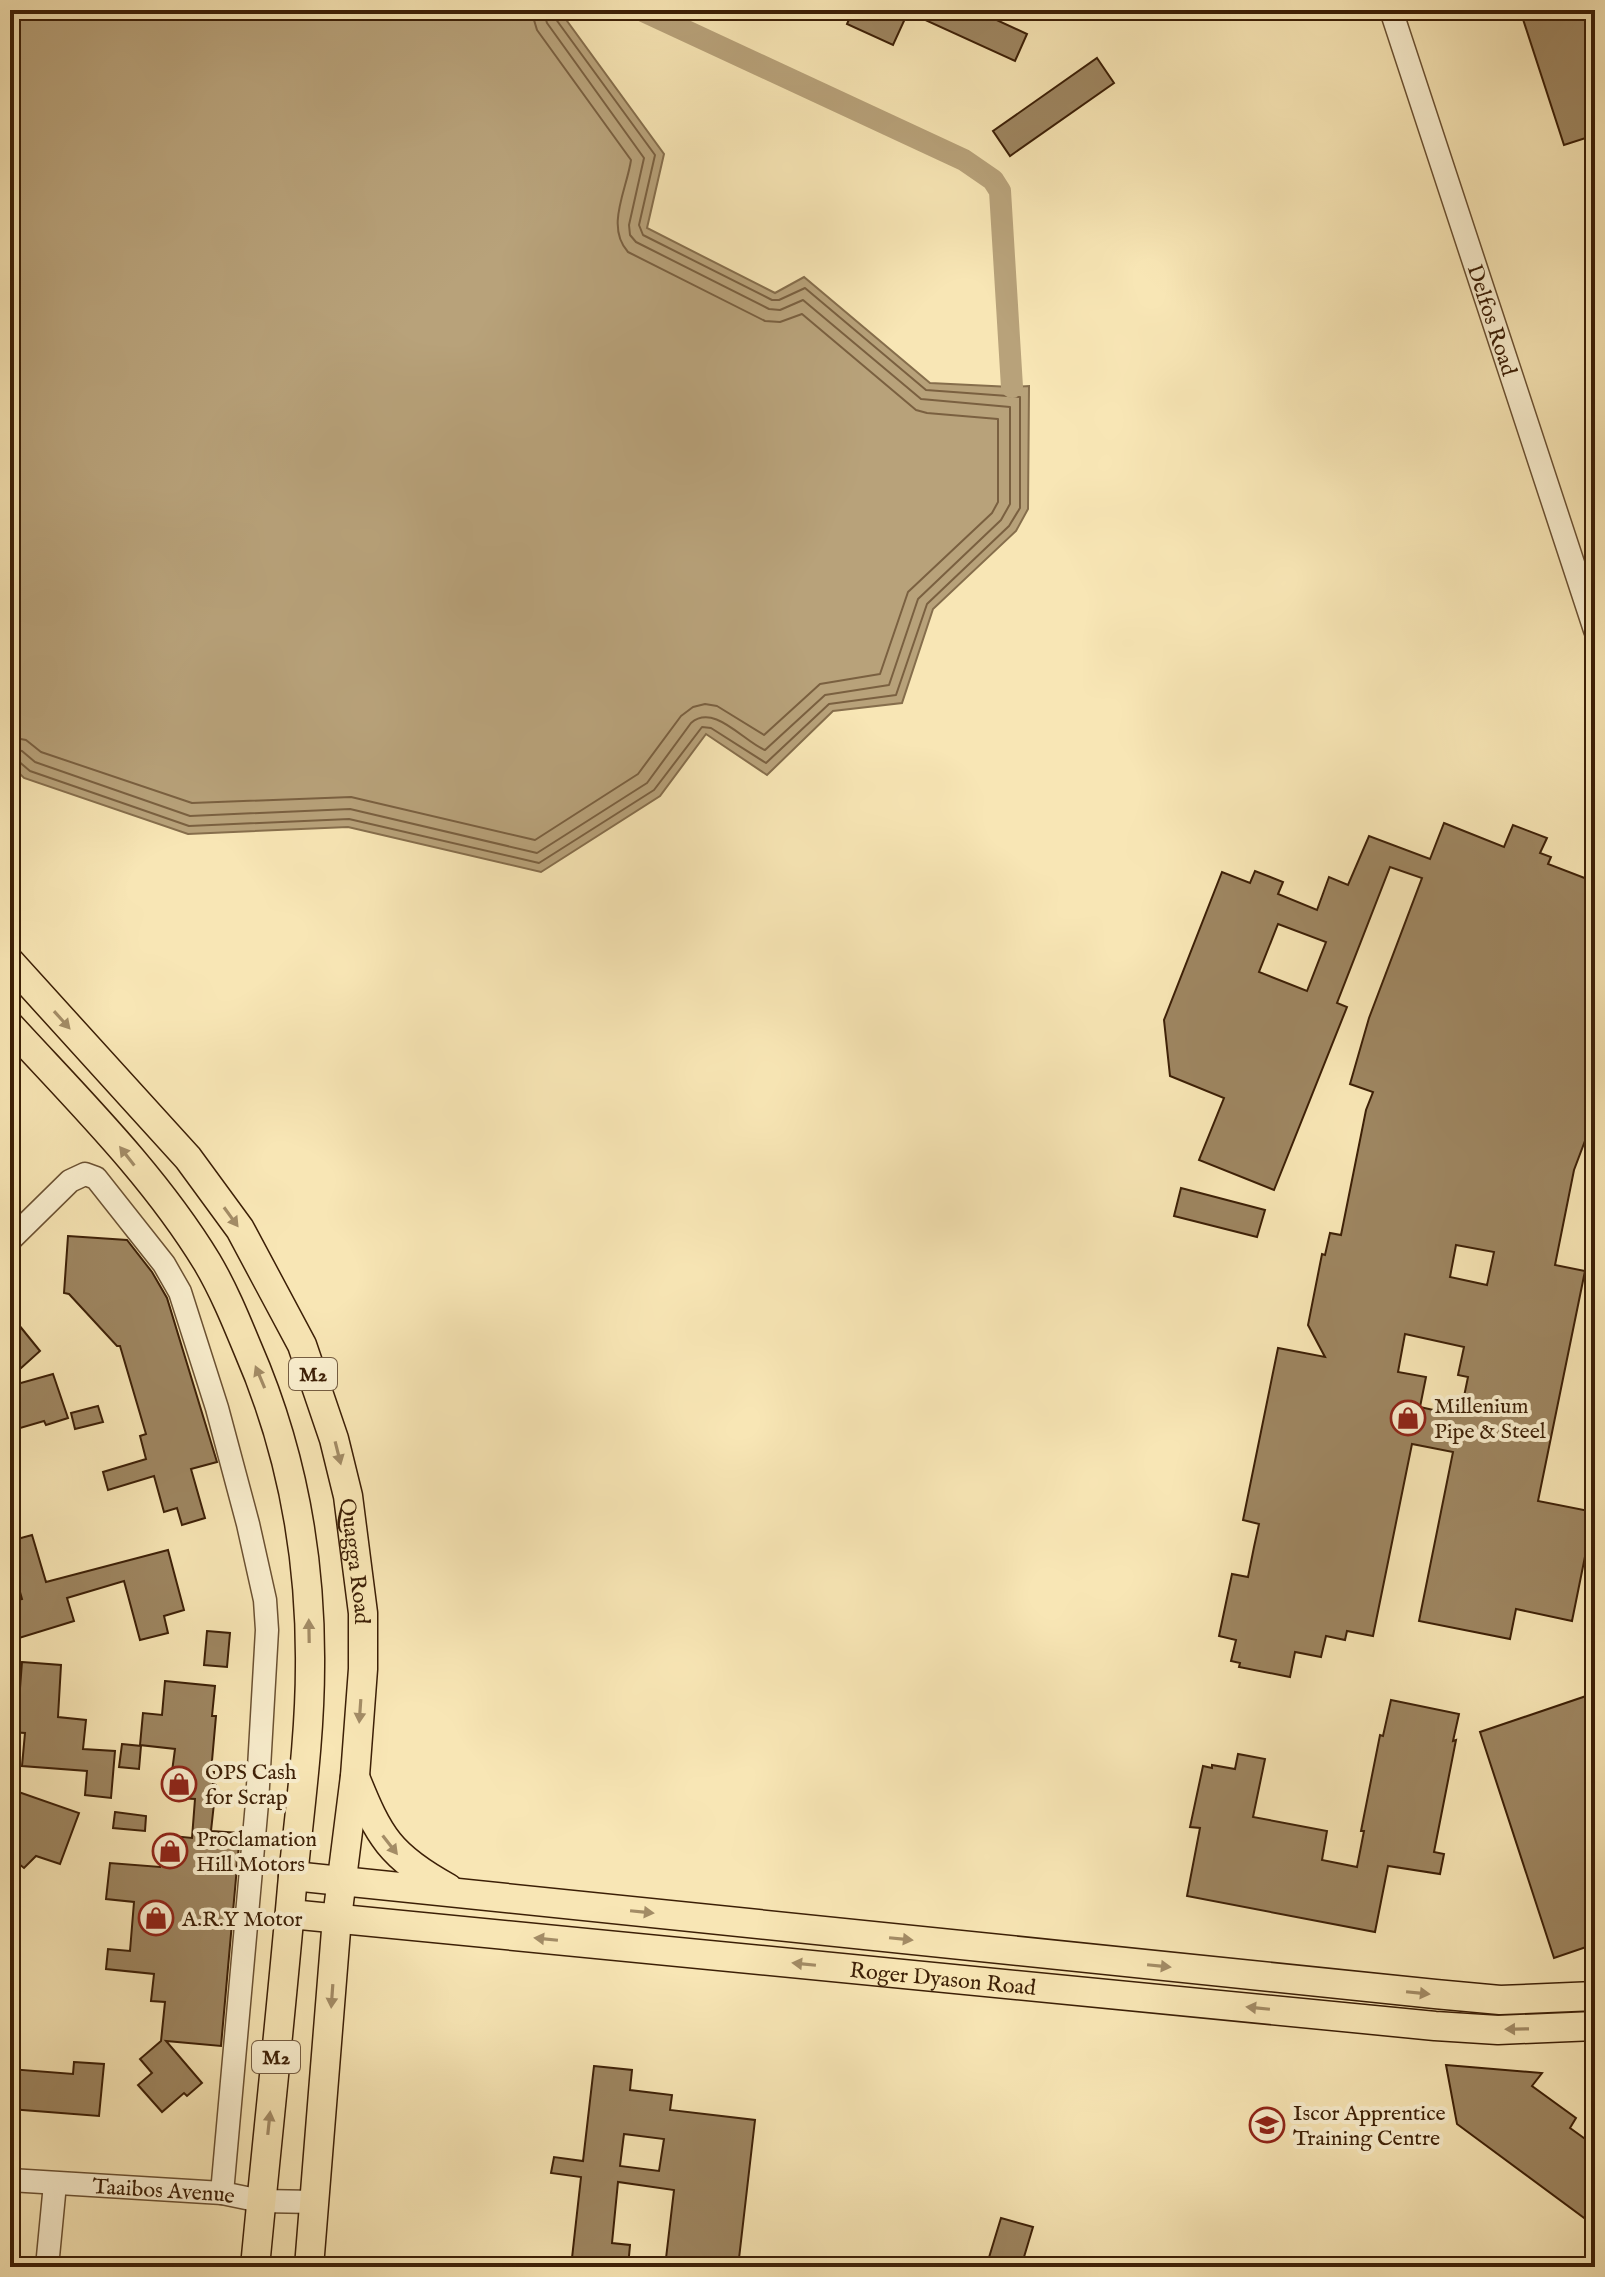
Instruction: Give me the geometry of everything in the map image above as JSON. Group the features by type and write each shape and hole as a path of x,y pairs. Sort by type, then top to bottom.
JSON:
{"main road":[{"name":"Quagga Road","path":"10,962 188,1158 240,1229 302,1345 334,1439 348,1496 363,1613 363,1641 355,1776 337,1918 309,2267"},
{"name":"M2","path":"10,1026 116,1142 182,1225 208,1264 270,1399 300,1520 309,1601 310,1669 290,1914 255,2267"},
{"path":"355,1776 379,1831 395,1852 420,1873 456,1893"},
{"name":"Roger Dyason Road","path":"293,1876 1500,2000 1595,1996"},
{"name":"Roger Dyason Road","path":"290,1914 1435,2026 1498,2030 1595,2026"}],"street":[{"name":"Delfos Road","path":"1391,10 1595,630"},
{"path":"10,1240 74,1178 85,1174 92,1176 164,1264 180,1292 217,1408 265,1600 265,1681 257,1803 222,2193"},
{"name":"Taaibos Avenue","path":"10,2180 222,2193 261,2201 315,2202"},
{"path":"47,2267 55,2184"}],"water":[{"path":"19,10 559,10 664,154 647,228 775,293 804,277 930,383 1029,386 1028,509 1016,531 933,609 902,703 833,711 767,775 706,734 660,796 541,872 348,827 188,834 24,778 10,764 10,16"}],"building":[{"path":"853,10 975,10 1027,34 1015,61 908,12 893,45 847,24"},
{"path":"1520,10 1595,10 1595,135 1564,145"},
{"path":"1097,58 1114,83 1010,156 993,131"},
{"path":"1444,823 1504,847 1513,825 1547,838 1540,853 1551,857 1548,864 1595,882 1595,1127 1591,1125 1574,1170 1555,1265 1585,1271 1538,1501 1594,1512 1572,1621 1516,1609 1510,1639 1419,1621 1453,1452 1412,1444 1373,1636 1347,1631 1345,1640 1326,1636 1321,1657 1295,1652 1290,1677 1239,1667 1240,1663 1231,1661 1236,1640 1219,1636 1232,1574 1248,1577 1259,1524 1243,1520 1278,1348 1325,1357 1308,1325 1322,1254 1325,1255 1330,1233 1341,1235 1366,1110 1373,1092 1350,1084 1369,1018 1422,878 1390,867 1337,1003 1347,1007 1274,1190 1199,1160 1224,1098 1170,1076 1164,1020 1222,872 1250,883 1255,871 1283,882 1278,894 1317,910 1329,877 1348,885 1369,836 1430,859","holes":["1278,924 1326,942 1307,991 1259,972","1456,1245 1494,1252 1487,1285 1450,1277","1405,1334 1464,1347 1458,1375 1468,1377 1460,1416 1420,1407 1426,1377 1398,1372"]},
{"path":"1181,1188 1265,1210 1257,1237 1174,1216"},
{"path":"68,1236 127,1240 152,1272 167,1298 217,1462 191,1469 205,1518 182,1525 177,1508 164,1512 154,1476 108,1490 103,1472 146,1459 140,1436 146,1434 120,1346 69,1294 64,1293"},
{"path":"10,1314 40,1351 10,1378"},
{"path":"53,1374 68,1418 10,1431 10,1386"},
{"path":"98,1406 103,1422 75,1429 71,1413"},
{"path":"32,1535 46,1582 168,1550 184,1610 164,1616 168,1633 140,1640 124,1581 67,1598 74,1621 19,1638 10,1602 22,1599 10,1557 10,1541"},
{"path":"207,1631 230,1633 227,1667 204,1665"},
{"path":"22,1662 61,1665 58,1717 86,1720 83,1749 115,1751 111,1798 85,1795 87,1771 22,1766 25,1733 10,1732 10,1714 18,1714"},
{"path":"165,1681 215,1686 211,1772 214,1772 213,1784 216,1785 211,1831 240,1833 221,2046 166,2041 202,2083 187,2096 184,2093 162,2112 138,2085 152,2073 140,2059 161,2041 165,2002 151,2001 154,1974 106,1969 108,1949 130,1951 134,1902 106,1899 110,1863 160,1867 163,1835 192,1838 195,1799 179,1798 180,1780 171,1779 175,1749 140,1745 143,1713 162,1715"},
{"path":"1595,1693 1595,1944 1554,1958 1480,1732"},
{"path":"1391,1700 1459,1714 1434,1852 1444,1854 1440,1874 1388,1866 1375,1932 1187,1896 1200,1828 1190,1827 1203,1766 1235,1769 1238,1754 1265,1759 1253,1817 1327,1831 1322,1860 1357,1867 1380,1735 1383,1736"},
{"path":"122,1744 141,1746 139,1769 119,1767"},
{"path":"10,1789 79,1813 60,1864 36,1856 24,1868 19,1864 10,1874"},
{"path":"115,1812 146,1816 145,1831 113,1828"},
{"path":"74,2062 104,2064 99,2116 10,2109 10,2069 73,2074"},
{"path":"1446,2065 1542,2073 1532,2086 1576,2118 1570,2128 1595,2146 1595,2226 1457,2124"},
{"path":"594,2066 632,2070 630,2090 672,2095 670,2110 755,2120 738,2267 665,2267 674,2190 618,2182 612,2243 630,2245 628,2267 571,2267 581,2177 551,2173 554,2157 583,2161","holes":["624,2134 664,2139 659,2171 620,2166"]},
{"path":"1001,2218 1033,2227 1021,2267 987,2264"}],"waterway":[{"path":"641,10 964,160 993,180 1000,191 1012,387"}],"place":[{"name":"Millenium Pipe & Steel","path":"1408,1418"},
{"name":"OPS Cash for Scrap","path":"179,1784"},
{"name":"Proclamation Hill Motors","path":"170,1851"},
{"name":"A.R.Y Motor","path":"156,1918"},
{"name":"Iscor Apprentice Training Centre","path":"1267,2125"}]}
